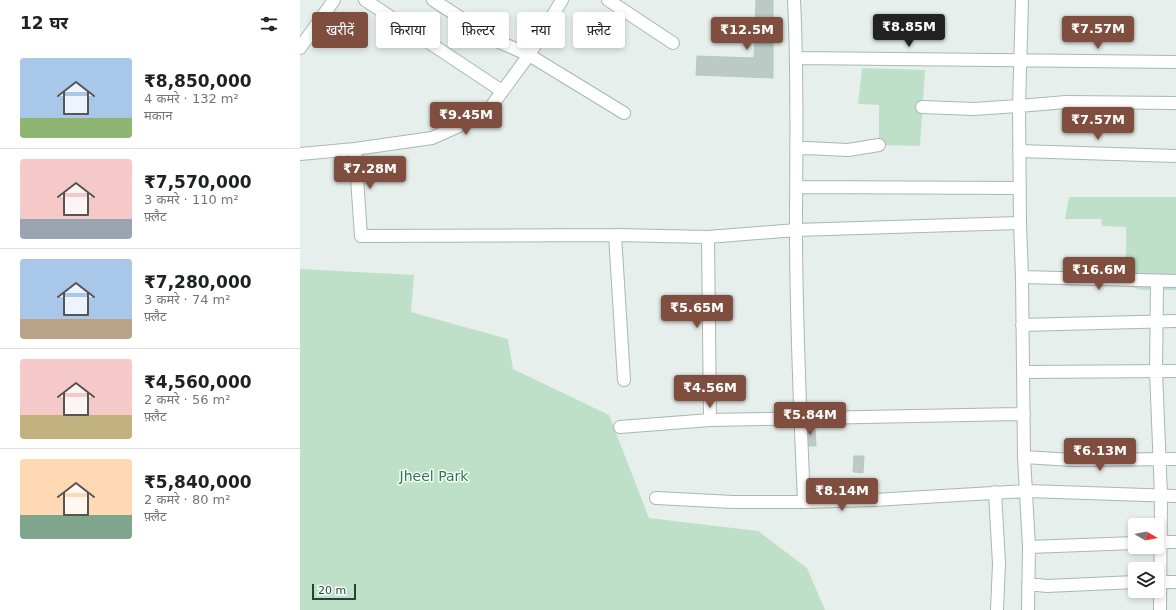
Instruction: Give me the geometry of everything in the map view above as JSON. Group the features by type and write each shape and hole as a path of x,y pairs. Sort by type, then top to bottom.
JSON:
{"street":[{"path":"365,0 502,91"},
{"path":"433,0 495,40 529,55 624,114"},
{"path":"300,154 355,149 432,138 470,121 490,108 529,55 560,0"},
{"path":"608,0 673,43"},
{"path":"794,0 797,58 796,230 800,419 804,502"},
{"path":"1022,0 1019,150 1024,457 1029,547 1028,610"},
{"path":"302,40 331,1"},
{"path":"797,58 1176,62"},
{"path":"922,107 974,109 1066,102 1176,103"},
{"path":"797,149 848,150 879,145"},
{"path":"355,149 361,236 615,235 708,237 796,230 1020,222"},
{"path":"1019,150 1176,156"},
{"path":"796,187 1020,188"},
{"path":"615,235 624,380"},
{"path":"708,237 710,420"},
{"path":"1022,278 1176,281"},
{"path":"1157,281 1156,371 1160,459 1160,518"},
{"path":"1022,325 1176,321"},
{"path":"1023,372 1176,371"},
{"path":"620,427 710,420 1024,414"},
{"path":"1024,457 1073,460 1176,459"},
{"path":"656,498 733,502 804,502 874,500 1027,491 1176,496"},
{"path":"995,492 998,564 997,610"},
{"path":"1164,542 1176,542"},
{"path":"1029,547 1128,543"},
{"path":"1028,584 1047,586 1128,582"},
{"path":"1164,582 1176,582"},
{"path":"1160,598 1160,610"}],"green space":[{"path":"862,68 925,70 920,146 879,145 879,105 858,104"},
{"path":"1069,197 1176,197 1176,290 1141,290 1126,285 1126,227 1102,226 1101,219 1065,219"},
{"name":"Jheel Park","path":"300,269 414,275 411,312 508,339 513,369 609,415 649,518 758,531 807,568 825,610 300,610"}],"building":[{"path":"756,0 773,0 773,78 696,75 697,56 754,58"},
{"path":"815,426 816,446 804,446 803,427"},
{"path":"854,456 864,456 863,473 853,472"}]}
